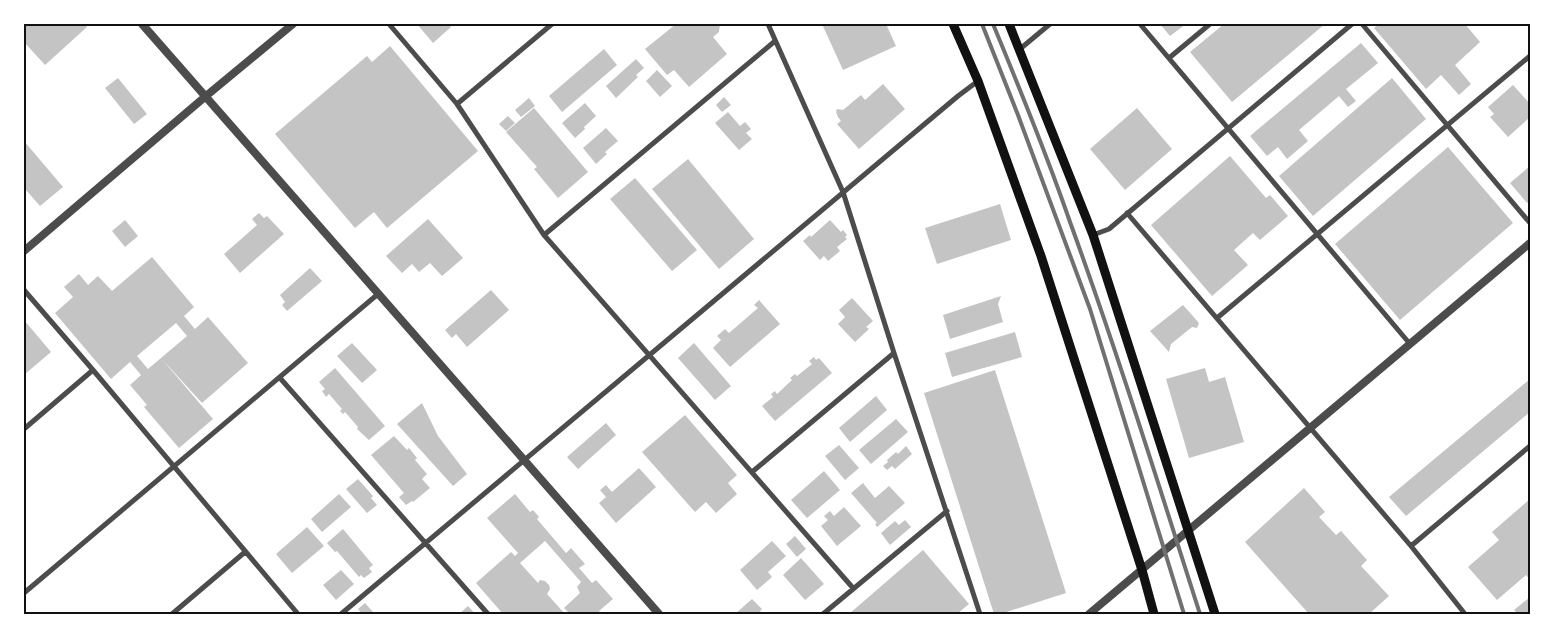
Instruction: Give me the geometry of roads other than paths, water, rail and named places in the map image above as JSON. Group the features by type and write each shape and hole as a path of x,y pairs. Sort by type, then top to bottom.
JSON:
{"main road":[{"path":"952,24 978,81 1041,256 1142,570 1154,614"},
{"path":"1009,24 1093,235 1215,614"}],"street":[{"path":"142,24 659,614"},
{"path":"24,251 293,24"},
{"path":"389,24 457,104 544,235 853,588"},
{"path":"457,104 552,24"},
{"path":"768,24 843,192 980,614"},
{"path":"1020,49 1050,24"},
{"path":"1140,24 1410,344"},
{"path":"1169,58 1210,24"},
{"path":"1093,235 1109,229 1352,24"},
{"path":"1362,24 1530,223"},
{"path":"544,235 775,41"},
{"path":"1217,318 1530,56"},
{"path":"340,614 978,81"},
{"path":"1127,214 1411,546 1463,613"},
{"path":"1090,614 1530,243"},
{"path":"24,290 298,614"},
{"path":"24,593 378,294"},
{"path":"752,472 894,353"},
{"path":"24,429 93,370"},
{"path":"280,378 488,614"},
{"path":"1411,546 1530,446"},
{"path":"823,614 947,511"},
{"path":"172,614 245,552"}],"railway":[{"path":"982,24 1090,309 1184,614"},
{"path":"993,24 1043,147 1104,319 1200,614"}]}
